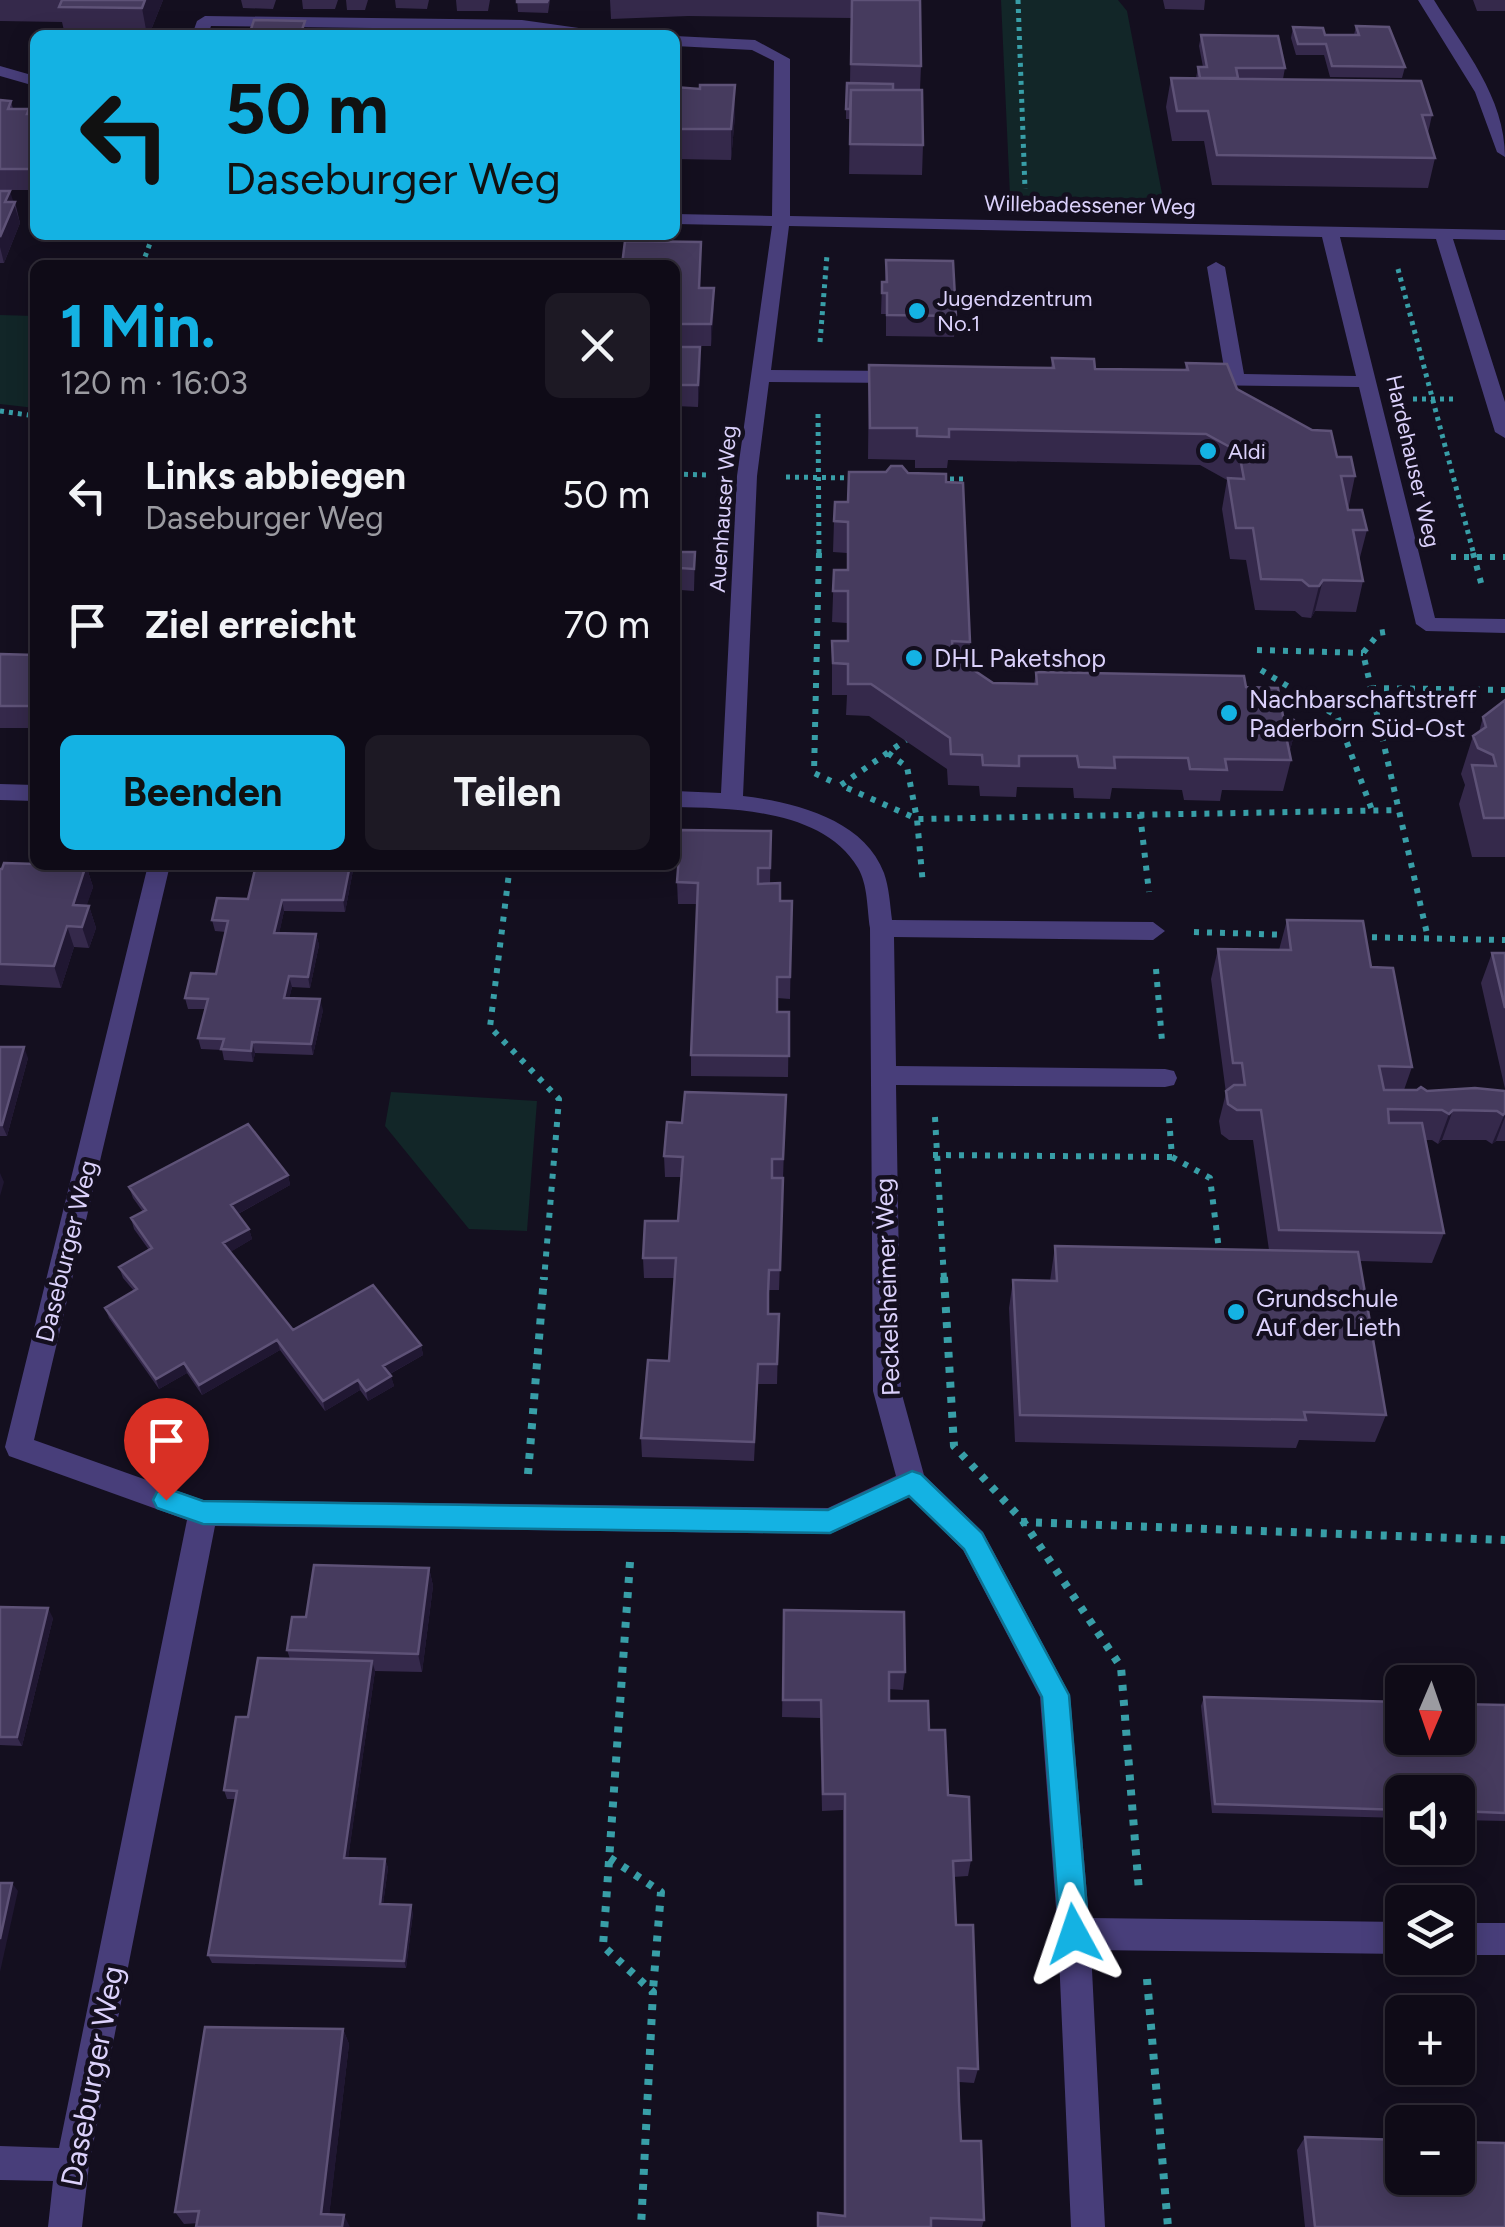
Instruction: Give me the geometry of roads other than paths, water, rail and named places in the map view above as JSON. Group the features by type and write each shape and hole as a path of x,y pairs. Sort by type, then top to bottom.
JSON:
{"street":[{"path":"1426,0 1483,92 1505,151"},
{"path":"202,30 205,21 522,25 557,30"},
{"name":"Auenhauser Weg","path":"680,41 755,45 782,59 781,224 747,476 732,799"},
{"path":"0,71 30,80"},
{"name":"Willebadessener Weg","path":"680,219 1505,235"},
{"name":"Hardehauser Weg","path":"1330,233 1426,624 1498,625"},
{"path":"1443,234 1500,400 1505,432"},
{"path":"1216,267 1235,379"},
{"path":"760,376 916,377"},
{"path":"1175,379 1235,379 1371,390"},
{"path":"0,792 30,793"},
{"name":"Peckelsheimer Weg","path":"680,798 732,799 802,816 836,831 870,867 882,928 888,1391 912,1482"},
{"name":"Daseburger Weg","path":"157,870 9,1447 203,1513 830,1521 912,1482"},
{"path":"882,928 1153,931"},
{"path":"884,1075 1165,1078"},
{"path":"912,1482 973,1541 1056,1695 1074,1934 1088,2227"},
{"name":"Daseburger Weg","path":"65,2227 72,2166 203,1513"},
{"path":"1074,1934 1385,1938"},
{"path":"1475,1939 1505,1939"},
{"path":"0,2163 72,2166"}],"place":[{"name":"Jugendzentrum No.1","path":"917,311"},
{"name":"Aldi","path":"1208,451"},
{"name":"DHL Paketshop","path":"914,658"},
{"name":"Nachbarschaftstreff Paderborn Süd-Ost","path":"1229,713"},
{"name":"Grundschule Auf der Lieth","path":"1236,1312"}]}
